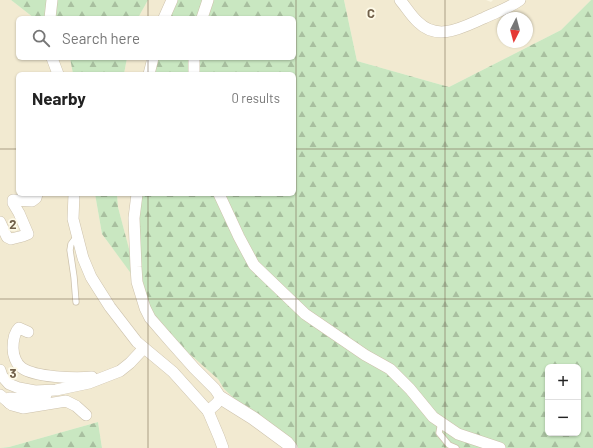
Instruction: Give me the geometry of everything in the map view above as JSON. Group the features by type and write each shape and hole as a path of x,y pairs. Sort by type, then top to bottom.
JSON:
{"street":[{"path":"50,16 52,0"},
{"path":"165,16 172,0"},
{"path":"203,16 208,0"},
{"path":"400,0 418,22 427,29 438,32 450,32 464,27 512,6 520,0"},
{"path":"53,60 57,72"},
{"path":"150,72 153,60"},
{"path":"194,60 194,72"},
{"path":"0,222 7,237 11,239 28,234 13,203 13,200 32,201 36,196"},
{"path":"74,196 73,219 83,258 91,278 110,307 137,342 173,372 208,411 223,448"},
{"path":"137,196 134,218 137,282 145,308 150,318 194,368 215,389 221,398 253,418 291,448"},
{"path":"220,196 254,266 305,314 365,355 390,369 410,389 433,417 458,434 500,448"},
{"path":"28,332 19,328 14,339 13,349 15,357 18,364 22,368 40,374 64,377 82,378 106,376"},
{"path":"0,370 2,376 10,384 19,388 35,391 56,390 89,383 120,371 144,348"},
{"path":"9,403 10,398 39,398 56,390"},
{"path":"0,395 12,405 23,408 66,401 76,406 86,415"},
{"path":"208,411 221,398"}],"lane":[{"path":"76,302 70,250 71,244 78,237"},
{"path":"441,422 439,434 449,445 456,448"}],"shaded area":[{"path":"0,0 11,0 31,16 16,16 16,60 70,60 73,72 16,72 16,196 95,196 102,234 137,281 118,207 117,196 139,196 218,379 224,389 290,448 102,448 98,422 9,447 0,448"},
{"path":"148,0 169,0 164,16 139,16"},
{"path":"344,0 486,0 491,2 493,0 591,0 561,30 533,44 533,12 497,12 497,48 526,48 449,87 357,61"},
{"path":"127,60 152,60 150,72 124,72"}],"green space":[{"path":"11,0 148,0 139,16 31,16"},
{"path":"169,0 344,0 357,61 449,87 526,48 533,48 533,44 561,30 591,0 593,0 593,448 290,448 224,389 218,379 166,333 139,295 138,196 296,196 296,72 150,72 152,60 296,60 296,16 164,16"},
{"path":"70,60 127,60 124,72 73,72"},
{"path":"95,196 117,196 118,207 138,283 102,234"},
{"path":"98,422 102,448 0,448 9,447"}]}
